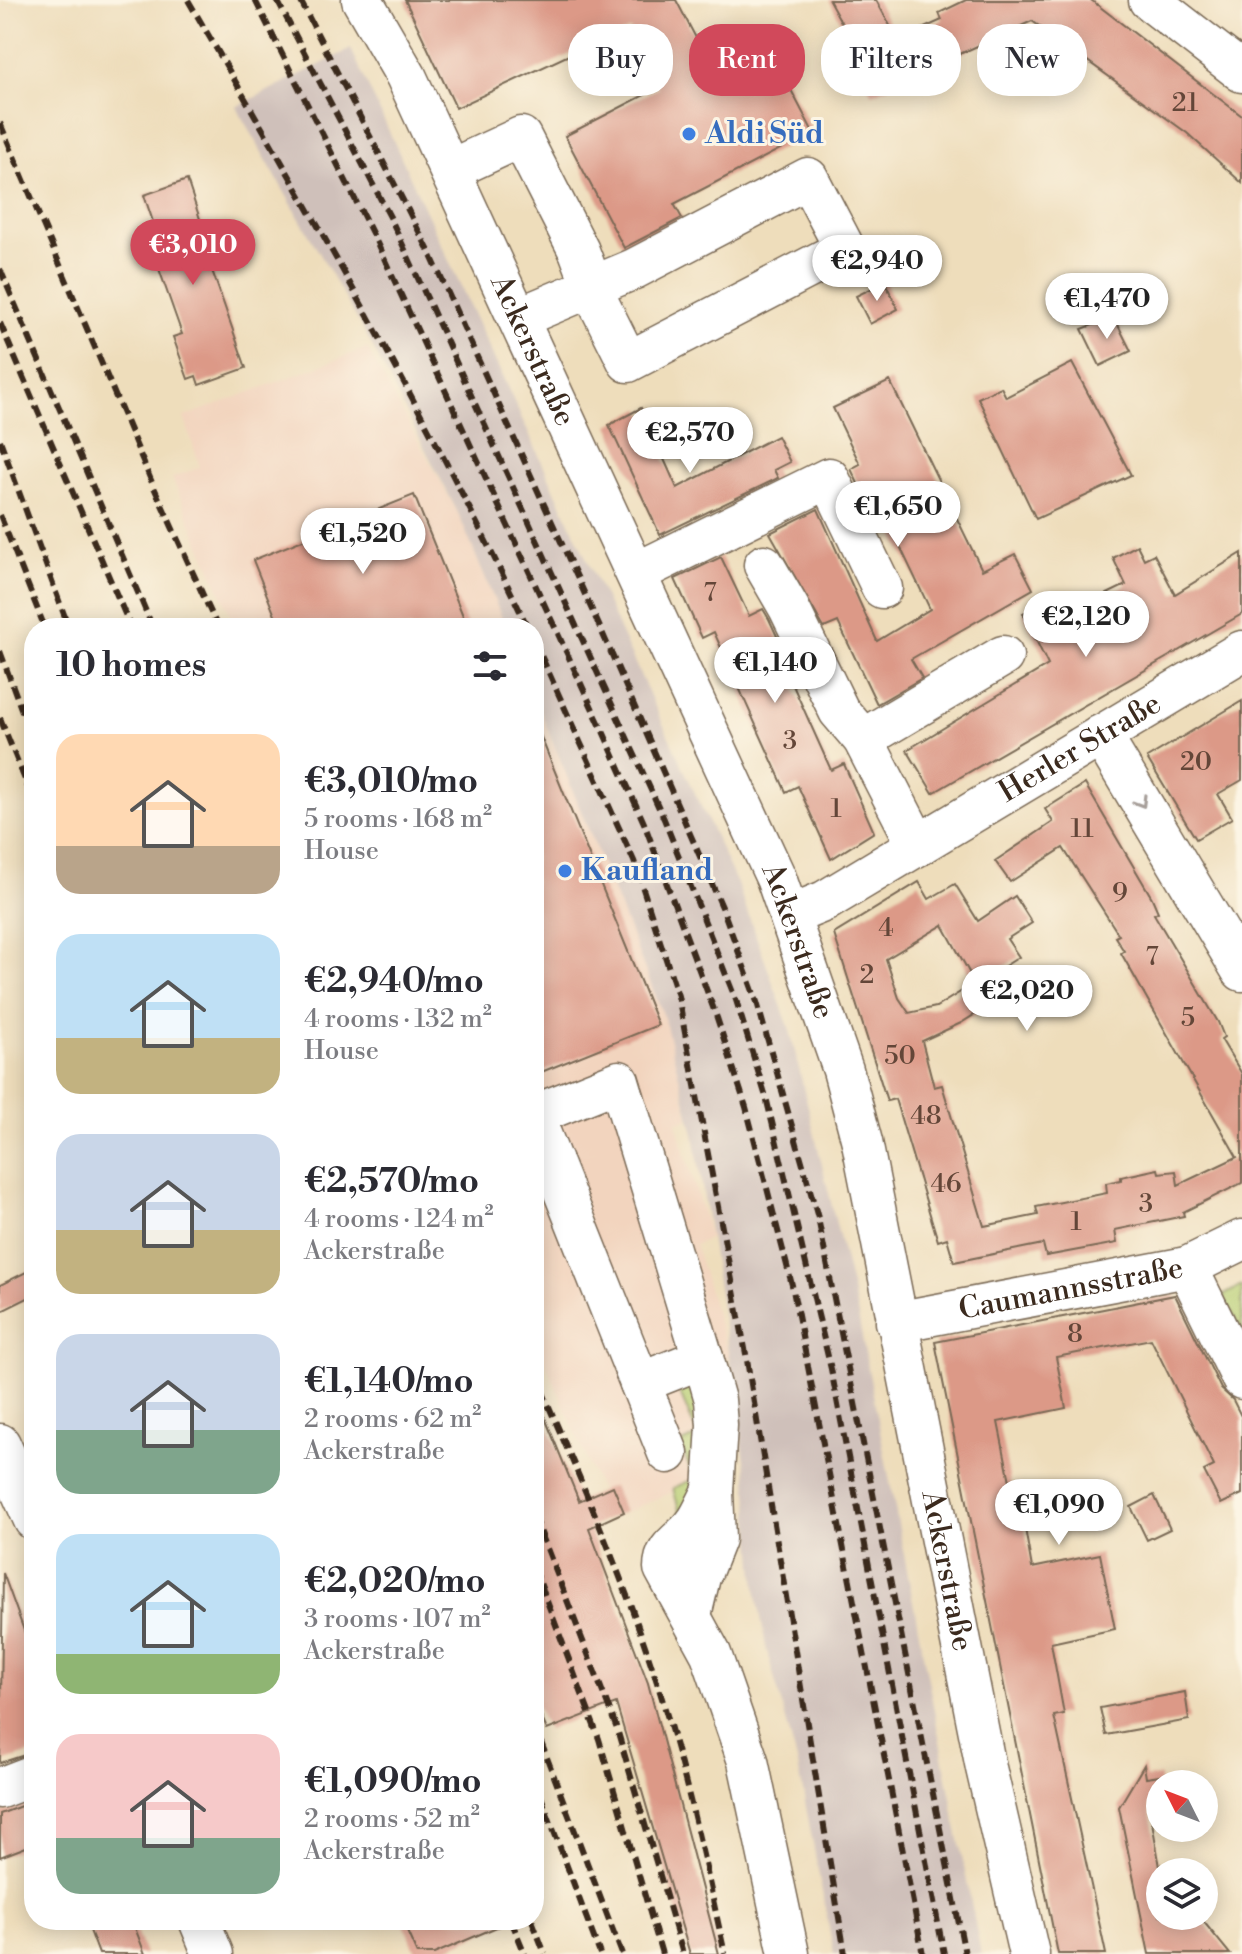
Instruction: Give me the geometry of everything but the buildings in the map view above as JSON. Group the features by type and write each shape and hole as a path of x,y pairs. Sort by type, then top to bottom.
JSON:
{"street":[{"name":"Ackerstraße","path":"362,0 406,76 791,915 854,1113 986,1768 1029,1954"},
{"path":"1149,0 1242,72"},
{"path":"450,170 521,137 579,251 593,286 628,362 845,249 808,178 634,269 593,286 518,318"},
{"path":"636,573 829,478 882,588"},
{"path":"764,565 789,608 839,711 863,739 918,846"},
{"name":"Herler Straße","path":"791,915 825,901 1242,651"},
{"path":"863,739 1003,656"},
{"path":"1101,735 1242,971"},
{"path":"544,1112 619,1081 703,1358 715,1400 717,1425 713,1491 715,1539 700,1577 691,1615"},
{"path":"544,1141 668,1453"},
{"name":"Caumannsstraße","path":"896,1322 1187,1267 1242,1240"},
{"path":"1187,1267 1242,1379"},
{"path":"640,1383 703,1358"},
{"path":"0,1444 24,1498"},
{"path":"713,1491 696,1522 664,1556 668,1578 711,1654 748,1761 789,1954"},
{"path":"0,1788 24,1779"},
{"path":"203,1930 213,1954"}],"shaded area":[{"path":"351,49 737,884 789,1027 857,1311 981,1954 834,1954 798,1765 766,1647 756,1588 746,1467 694,1134 663,1014 544,720 544,618 502,618 458,513 369,340 236,107"},
{"path":"367,348 458,513 502,618 232,618 172,478 200,467 184,417"},
{"path":"544,720 664,1014 689,1118 676,1123 710,1237 695,1245 729,1357 721,1362 733,1466 612,1518 544,1358"}],"green space":[{"path":"1242,1286 1242,1333 1223,1295"},
{"path":"676,1384 690,1384 696,1395 700,1410 701,1447 692,1516 670,1537 663,1536 659,1531 678,1523 681,1516 673,1488 694,1479 680,1444 698,1436"},
{"path":"732,1506 746,1530 740,1545 723,1539"}],"railway":[{"path":"188,0 407,389 523,618"},
{"path":"255,0 377,243 602,729 644,823 717,1018 746,1107 792,1285 923,1954"},
{"path":"277,0 391,219 664,819 736,1000 766,1097 831,1369 944,1954"},
{"path":"300,0 428,249 602,632 722,907 757,1002 818,1218 965,1954"},
{"path":"0,123 153,485 213,618"},
{"path":"0,269 149,618"},
{"path":"0,323 127,618"},
{"path":"0,440 65,618"},
{"path":"0,515 41,618"},
{"path":"0,651 24,717"},
{"path":"544,662 634,861 678,996 746,1354 845,1954"},
{"path":"0,718 24,777"},
{"path":"544,1396 605,1540 653,1668 675,1742 725,1954"},
{"path":"544,1541 617,1729 683,1954"},
{"path":"544,1593 599,1739 662,1954"},
{"path":"544,1750 622,1954"},
{"path":"544,1805 600,1954"},
{"path":"515,1930 525,1954"},
{"path":"536,1930 545,1954"}],"place":[{"name":"Aldi Süd","path":"689,134"},
{"name":"Kaufland","path":"565,871"}]}
